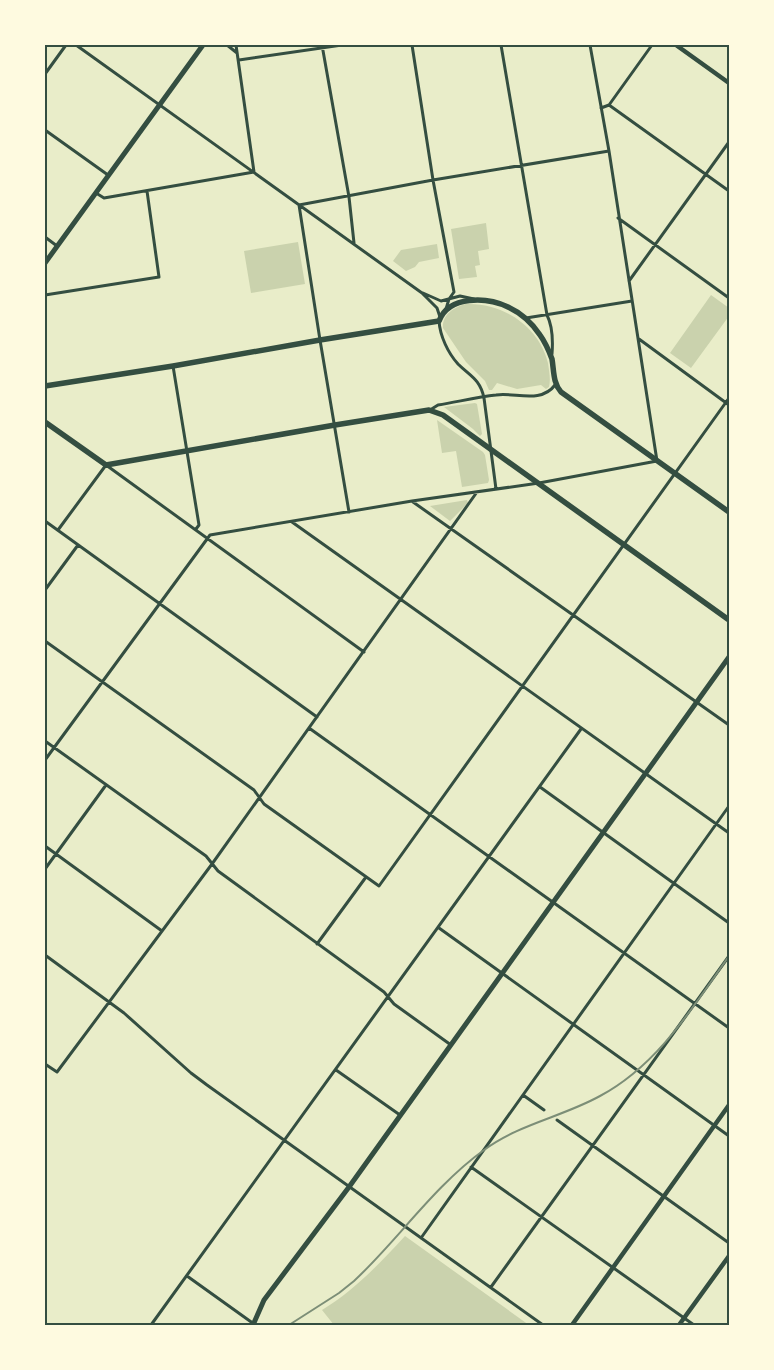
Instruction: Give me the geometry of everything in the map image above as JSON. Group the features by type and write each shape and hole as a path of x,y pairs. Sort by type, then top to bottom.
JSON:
{"main road":[{"path":"45,263 203,45"},
{"path":"45,386 173,366 440,319 446,311 459,303 481,300 493,302 509,307 525,318 542,337 552,359 556,384 561,392 729,512"},
{"path":"45,422 106,465 335,424 429,410 443,415 729,620"},
{"path":"254,1324 264,1300 350,1187 729,657"}],"street":[{"path":"45,74 66,45"},
{"path":"76,45 422,293 437,308 442,335 452,356 457,363 478,381 484,398 496,488"},
{"path":"227,45 238,53"},
{"path":"236,45 254,172"},
{"path":"239,60 342,45"},
{"path":"412,45 433,180 454,292 460,296 481,300"},
{"path":"501,45 547,315 553,340 552,359"},
{"path":"45,760 210,535 412,501 539,483 658,460 618,218 609,151 590,45"},
{"path":"601,108 609,105 652,45"},
{"path":"676,45 729,83"},
{"path":"323,47 349,197 354,244"},
{"path":"609,105 729,191"},
{"path":"45,130 109,175"},
{"path":"629,281 729,142"},
{"path":"299,205 433,180 609,151"},
{"path":"96,193 104,198 254,172"},
{"path":"45,296 159,277 147,191"},
{"path":"299,205 349,512"},
{"path":"618,218 729,298"},
{"path":"45,237 57,246"},
{"path":"446,311 449,299 454,292"},
{"path":"422,293 441,301 460,296"},
{"path":"525,318 632,301"},
{"path":"639,339 728,403"},
{"path":"173,366 199,525 196,529"},
{"path":"429,410 438,405 498,394 536,396 548,392 556,384"},
{"path":"45,641 254,790 264,804 379,886 675,473 728,403 729,398"},
{"path":"58,530 106,465 364,652"},
{"path":"45,1064 57,1072 212,864 478,492"},
{"path":"412,501 729,725"},
{"path":"45,521 317,716"},
{"path":"292,522 729,833"},
{"path":"45,590 78,545"},
{"path":"309,728 729,1028"},
{"path":"150,1325 285,1141 581,729"},
{"path":"45,741 206,856 218,871 384,992 394,1004 451,1045"},
{"path":"45,869 106,785"},
{"path":"540,787 729,923"},
{"path":"421,1238 729,806"},
{"path":"45,846 162,930"},
{"path":"318,944 366,877"},
{"path":"439,928 729,1136"},
{"path":"45,956 109,1002 192,1073 543,1325"},
{"path":"491,1288 729,956"},
{"path":"336,1070 401,1116"},
{"path":"523,1095 544,1110"},
{"path":"572,1325 729,1105"},
{"path":"557,1120 729,1243"},
{"path":"472,1167 694,1325"},
{"path":"679,1325 729,1256"},
{"path":"187,1276 254,1324"}],"green space":[{"path":"486,223 489,249 478,251 480,265 475,266 477,277 459,279 451,229"},
{"path":"298,242 305,284 251,293 244,251"},
{"path":"437,244 439,258 419,262 415,267 406,271 393,261 401,250"},
{"path":"711,295 729,308 729,316 691,368 670,353"},
{"path":"465,304 479,304 492,307 517,319 528,328 543,350 548,363 549,387 546,389 541,385 517,389 497,383 492,390 489,390 485,381 466,362 443,328 446,316"},
{"path":"477,404 482,434 480,436 444,407"},
{"path":"437,420 483,452 488,483 462,487 456,451 442,453"},
{"path":"467,500 468,503 450,521 430,506"},
{"path":"405,1236 529,1325 334,1325 322,1310 356,1285"}],"railway":[{"path":"289,1325 339,1293 354,1281 432,1196 484,1150 497,1141 526,1127 571,1110 600,1096 621,1083 639,1068 657,1052 672,1034 729,956"}]}
